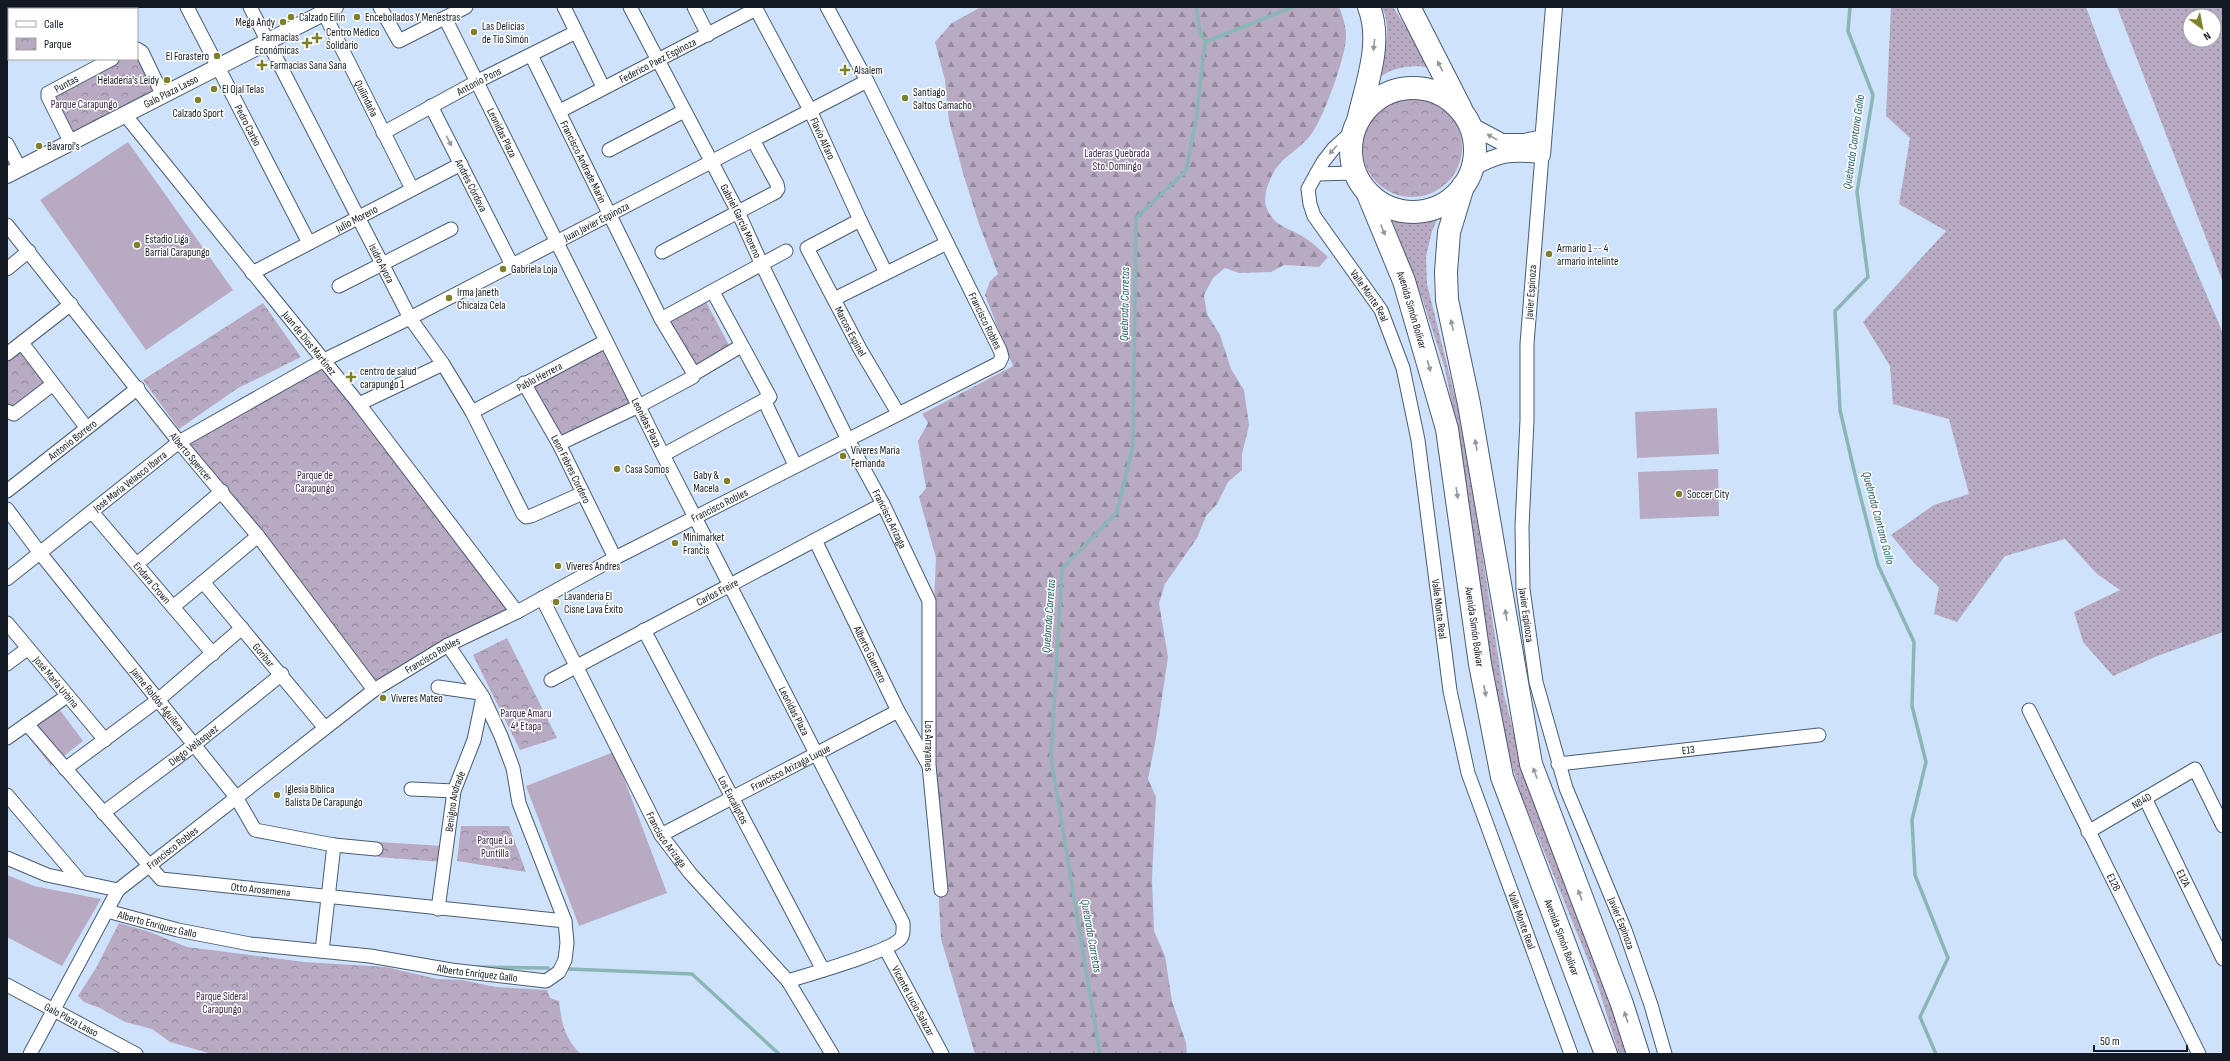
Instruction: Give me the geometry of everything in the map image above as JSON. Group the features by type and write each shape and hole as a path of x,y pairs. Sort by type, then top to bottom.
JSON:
{"highway":[{"name":"Avenida Simón Bolívar","path":"1369,7 1375,34 1374,50 1351,144 1351,158 1355,173 1368,194 1404,281 1447,429 1480,664 1502,778 1606,1054"},
{"path":"1409,7 1466,119 1475,146 1468,177 1449,232 1446,272 1447,300 1470,412 1531,764 1622,1004 1638,1054"},
{"name":"Avenida Simón Bolívar","path":"1356,127 1367,109 1381,98 1398,90 1416,89 1434,92 1450,101 1466,119"},
{"name":"Avenida Simón Bolívar","path":"1368,194 1382,204 1399,211 1417,212 1435,208 1446,202 1468,177"}],"street":[{"name":"Pedro Carbo","path":"187,7 310,243"},
{"name":"Isidro Ayora","path":"250,7 410,318 443,364 472,412 523,514 526,517 531,516 583,493"},
{"path":"380,7 399,41 466,7"},
{"path":"564,7 603,87"},
{"name":"Gabriel García Moreno","path":"630,7 657,61 738,212 762,265 848,438"},
{"path":"694,7 708,35"},
{"name":"Francisco Robles","path":"30,1054 118,890 374,690 448,645 517,612 614,558 694,516 999,363 1002,357 1000,350 867,81 827,7"},
{"name":"Javier Espinoza","path":"1554,7 1527,344 1527,420 1522,527 1523,588 1536,682 1558,764 1566,788 1625,930 1651,1005 1665,1054"},
{"name":"Federico Paez Espinoza","path":"560,111 603,87 708,35 755,8"},
{"name":"Flavio Alfaro","path":"755,8 810,110 860,220 886,272"},
{"name":"Galo Plaza Lasso","path":"13,172 126,116 326,9"},
{"name":"Quilindaña","path":"326,9 412,190"},
{"name":"Leonidas Plaza","path":"445,18 478,81 663,455 818,754 903,923 903,933 900,940 885,948"},
{"name":"Antonio Pons","path":"384,133 430,106 576,32"},
{"path":"138,50 142,52 163,96"},
{"name":"Francisco Andrade Marin","path":"531,54 661,319 694,374"},
{"name":"Puntas","path":"71,143 48,97 48,93 91,63 107,60"},
{"name":"Juan Javier Espinoza","path":"324,360 410,318 867,81"},
{"name":"Andrés Córdova","path":"430,106 512,265"},
{"path":"609,150 684,111"},
{"name":"Juan de Dios Martínez","path":"126,116 359,404 517,612"},
{"path":"1466,119 1502,142 1524,142 1543,138"},
{"name":"Valle Monte Real","path":"1356,127 1334,148 1316,174 1308,189 1314,216 1381,310 1403,368 1418,440 1450,691 1468,773 1571,1054"},
{"path":"662,252 776,192 778,189 753,140"},
{"path":"7,144 13,172"},
{"path":"1468,177 1495,156 1511,152 1542,155"},
{"name":"Julio Moreno","path":"252,273 461,164"},
{"path":"1316,174 1355,173"},
{"name":"Marcos Espinel","path":"860,220 808,248 860,349 898,413"},
{"name":"Alberto Spencer","path":"7,225 138,388 179,442 258,536 374,690"},
{"path":"340,286 451,230"},
{"path":"834,299 947,243"},
{"path":"7,269 29,251"},
{"path":"661,319 786,251"},
{"path":"663,455 770,397 713,292"},
{"path":"7,354 71,304"},
{"name":"Pablo Herrera","path":"472,412 524,383 606,341"},
{"path":"22,343 86,427"},
{"path":"559,444 639,406 693,377 694,374 741,346"},
{"name":"José María Velasco Ibarra","path":"7,579 179,442 324,360"},
{"path":"359,404 443,364"},
{"name":"Leon Febres Cordero","path":"524,383 559,444 614,558"},
{"path":"7,411 14,414 53,384"},
{"name":"Antonio Borrero","path":"7,491 86,427 138,388"},
{"path":"764,400 795,465"},
{"name":"Francisco Arizaga","path":"848,438 883,504 929,601"},
{"path":"137,564 222,492"},
{"name":"Carlos Freire","path":"550,680 883,504"},
{"name":"Jaime Roldós Aguilera","path":"7,509 40,553 236,797 255,830 334,845 376,848"},
{"name":"Endara Crown","path":"92,512 213,654"},
{"path":"173,607 258,536"},
{"name":"Alberto Guerrero","path":"816,540 898,711 929,766"},
{"name":"Goribar","path":"203,582 282,674 325,728"},
{"name":"Francisco Arizaga","path":"542,598 661,835 690,873 788,981 832,1054"},
{"name":"Los Arrayanes","path":"929,601 929,766 941,890"},
{"name":"José María Urbina","path":"7,624 105,740"},
{"path":"65,769 158,700 242,628"},
{"name":"Los Eucaliptos","path":"644,630 822,970"},
{"name":"Alberto Enríquez Gallo","path":"107,911 178,930 250,944 370,956 451,970 546,981 559,972 565,960 567,943 565,921 519,803 513,768 482,695 448,645"},
{"path":"7,664 27,649"},
{"name":"Diego Velásquez","path":"103,813 194,745 282,674"},
{"path":"438,687 482,695"},
{"name":"Benigno Andrade","path":"438,909 454,791 474,740 482,695"},
{"path":"7,738 67,696"},
{"name":"E12B","path":"2029,710 2199,1054"},
{"name":"Francisco Arizaga Luque","path":"661,835 898,711"},
{"name":"Otto Arosemena","path":"28,724 149,867 161,879 329,898 565,921"},
{"name":"E13","path":"1558,764 1819,735"},
{"name":"N84D","path":"2088,832 2195,769 2223,826"},
{"path":"411,789 454,791"},
{"path":"7,795 80,881"},
{"name":"E12A","path":"2145,798 2223,959"},
{"path":"322,952 334,845"},
{"path":"7,858 47,874 118,890"},
{"path":"788,981 885,948"},
{"name":"Vicente Lucio Salazar","path":"885,948 942,1054"},
{"name":"Galo Plaza Lasso","path":"7,985 136,1054"}],"green space":[{"name":"Laderas Quebrada Sto. Domingo","path":"981,7 1339,7 1345,25 1346,36 1342,57 1333,88 1321,117 1310,136 1281,162 1272,175 1265,197 1266,207 1270,215 1277,223 1305,238 1328,257 1319,267 1284,265 1271,272 1239,273 1225,268 1213,278 1204,295 1207,314 1220,335 1231,369 1244,390 1249,425 1242,454 1242,470 1228,482 1217,504 1206,516 1197,538 1165,584 1159,603 1168,657 1156,738 1148,779 1156,797 1152,879 1154,931 1165,956 1172,1001 1186,1043 1187,1054 975,1054 941,939 934,807 927,755 936,558 919,497 926,488 918,441 928,423 922,414 1013,366 985,295 990,281 998,274 979,224 963,173 949,121 945,80 935,42 952,23"},
{"path":"1382,7 1393,7 1432,68 1417,66 1396,69 1377,79 1385,52 1387,34 1387,25"},
{"path":"1891,7 2086,7 2106,61 2223,333 2223,632 2155,657 2113,676 2083,642 2074,612 2120,590 2097,574 2065,539 2005,556 1957,622 1934,614 1939,587 1915,564 1891,535 1934,505 1969,494 1949,419 1893,404 1890,366 1863,322 1946,231 1899,204 1910,138 1886,116"},
{"path":"2117,7 2223,7 2223,282"},
{"name":"Parque Carapungo","path":"138,53 159,92 72,138 50,95 120,60 138,60"},
{"path":"1412,97 1422,98 1440,105 1454,119 1461,137 1461,157 1454,175 1440,189 1422,196 1412,197 1402,196 1384,189 1370,175 1363,157 1362,147 1363,137 1370,119 1384,105 1402,98"},
{"name":"Estadio Liga Barrial Carapungo","path":"128,142 233,290 146,350 40,200"},
{"path":"1391,217 1415,221 1438,217 1432,231 1426,257 1427,284 1463,429 1504,695 1519,753 1580,915 1628,1054 1619,1054 1596,980 1522,797 1509,756 1492,667 1457,430 1445,369 1422,298"},
{"path":"706,302 731,349 692,370 665,323"},
{"path":"263,303 301,357 238,388 179,429 143,380"},
{"path":"603,346 633,402 561,438 531,383"},
{"path":"22,347 46,384 16,407 7,406 7,359"},
{"name":"Parque de Carapungo","path":"324,360 517,612 374,690 179,442"},
{"name":"Soccer City","path":"1717,408 1719,454 1637,458 1635,412"},
{"name":"Soccer City","path":"1718,469 1719,516 1640,519 1638,472"},
{"name":"Parque Amaru 4ª Etapa","path":"507,638 557,738 520,750 473,655"},
{"path":"54,702 83,741 51,766 23,729"},
{"path":"614,752 667,893 579,926 526,786"},
{"name":"Parque La Puntilla","path":"461,826 509,826 526,872 457,861"},
{"path":"378,842 444,846 442,862 378,857"},
{"path":"7,875 34,886 101,899 62,966 7,937"},
{"name":"Parque Sideral Carapungo","path":"119,923 150,932 187,947 304,962 386,967 437,979 462,980 496,987 547,990 550,998 559,1001 565,1030 571,1043 581,1054 212,1054 170,1042 152,1029 125,1022 100,1008 84,1002 78,996 96,968"}],"waterway":[{"name":"Quebrada Carretas","path":"1100,1054 1051,758 1062,569 1117,512 1133,446 1136,218 1186,171 1196,120 1205,42 1200,32 1196,7"},
{"path":"1205,42 1293,7"},
{"name":"Quebrada Cantana Gallo","path":"1850,7 1848,31 1873,95 1857,192 1868,277 1835,311 1840,410 1878,565 1914,642 1912,706 1926,762 1912,820 1915,875 1948,958 1920,1017 1936,1054"},
{"path":"476,967 548,968"},
{"path":"569,969 692,974 779,1054"}],"place":[{"name":"Calzado Eilin","path":"291,17"},
{"name":"Encebollados Y Menestras","path":"357,17"},
{"name":"Mega Andy","path":"283,22"},
{"name":"Las Delicias de Tio Simón","path":"474,32"},
{"name":"Centro Médico Solidario","path":"317,38"},
{"name":"Farmacias Económicas","path":"307,43"},
{"name":"El Forastero","path":"217,56"},
{"name":"Farmacias Sana Sana","path":"262,65"},
{"name":"Alsalem","path":"845,70"},
{"name":"Heladeria's Leidy","path":"167,80"},
{"name":"El Ojal Telas","path":"214,89"},
{"name":"Santiago Saltos Camacho","path":"905,98"},
{"name":"Calzado Sport","path":"198,100"},
{"name":"Bavaroi's","path":"39,146"},
{"name":"Estadio Liga Barrial Carapungo","path":"137,245"},
{"name":"Armario 1 -- 4 armario intelinte","path":"1549,254"},
{"name":"Gabriela Loja","path":"503,269"},
{"name":"Irma Janeth Chicaiza Cela","path":"449,298"},
{"name":"centro de salud carapungo 1","path":"351,377"},
{"name":"Viveres María Fernanda","path":"843,456"},
{"name":"Casa Somos","path":"617,469"},
{"name":"Gaby & Macela","path":"727,481"},
{"name":"Soccer City","path":"1679,494"},
{"name":"Minimarket Francis","path":"675,543"},
{"name":"Viveres Andres","path":"558,566"},
{"name":"Lavandería El Cisne Lava Éxito","path":"556,602"},
{"name":"Viveres Mateo","path":"383,698"},
{"name":"Iglesia Biblica Balista De Carapungo","path":"277,795"}]}
